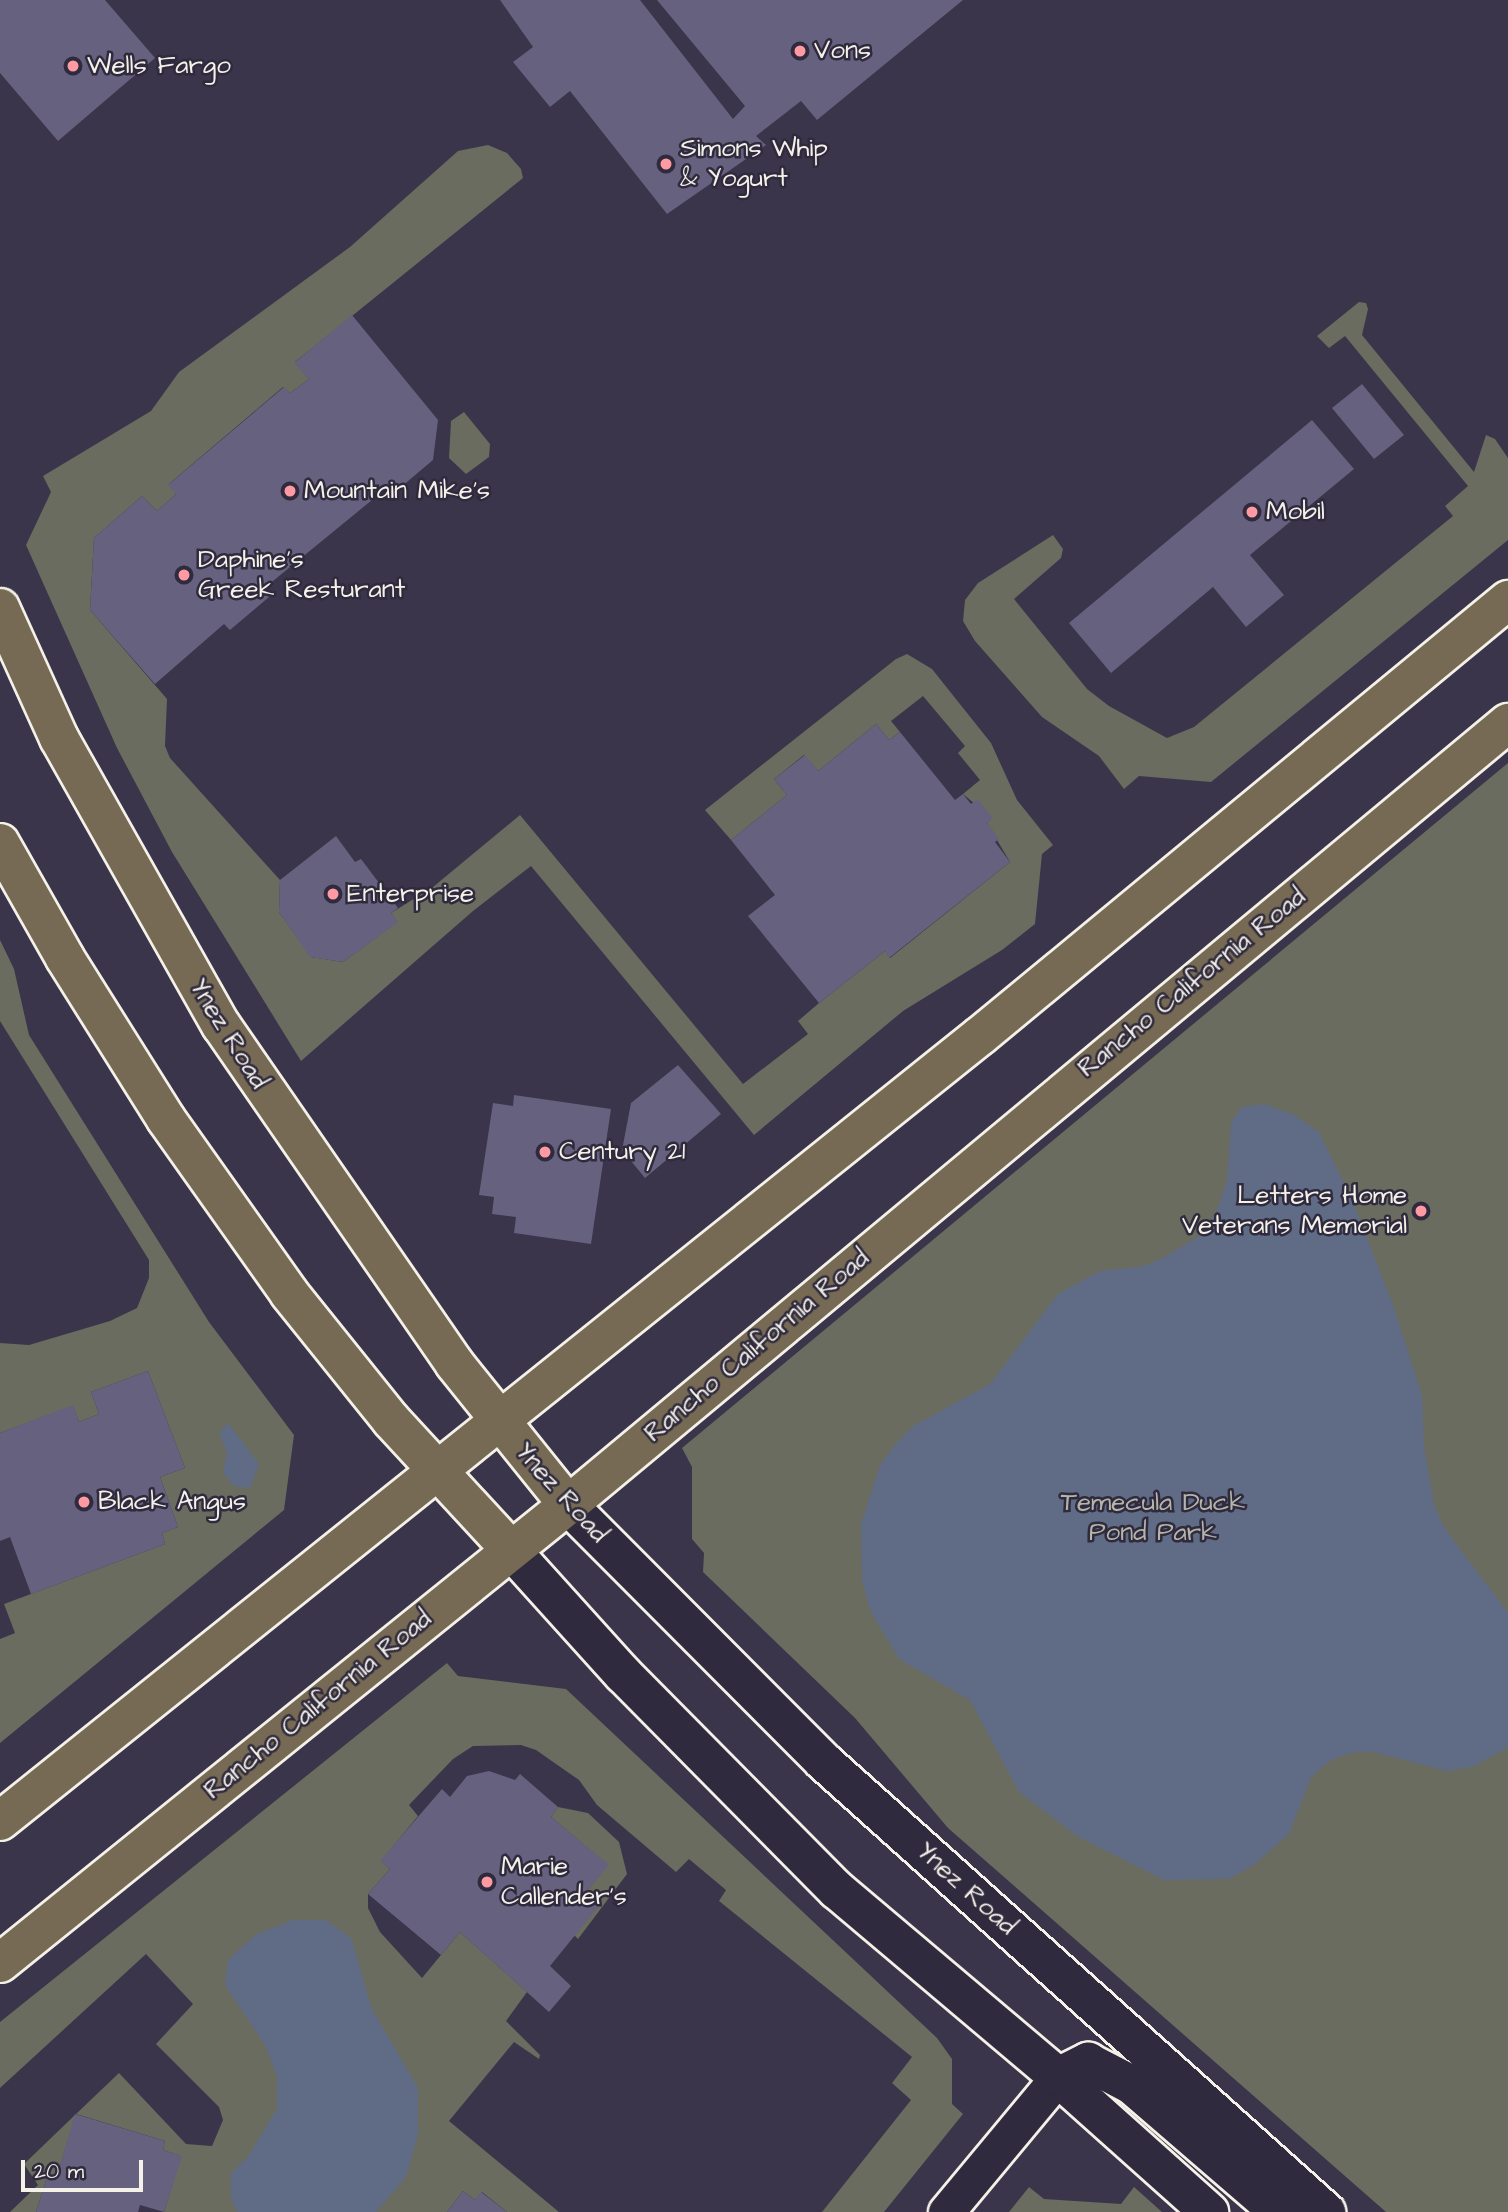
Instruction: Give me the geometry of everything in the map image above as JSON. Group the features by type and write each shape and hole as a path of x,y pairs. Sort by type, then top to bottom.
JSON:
{"main road":[{"path":"0,1821 980,1036 1508,600"},
{"name":"Ynez Road","path":"0,608 59,738 221,1025 317,1169 499,1422 568,1505 823,1760 1326,2212"},
{"name":"Rancho California Road","path":"0,1963 510,1549 568,1505 1508,723"},
{"path":"0,843 65,958 166,1119 289,1293 437,1470 623,1674 837,1891 1058,2077 1209,2212"},
{"path":"1058,2077 1088,2062 1132,2085 1279,2212"}],"street":[{"path":"946,2212 1058,2077"}],"green space":[{"path":"488,145 507,153 521,169 523,178 295,362 309,379 290,393 283,387 169,484 176,494 157,511 142,496 94,538 90,610 167,699 165,746 170,758 280,880 279,912 311,957 343,962 397,922 391,913 433,887 520,815 743,1084 808,1034 798,1021 819,1003 885,951 890,958 1010,862 987,823 992,818 963,794 980,780 958,753 965,746 923,696 891,721 900,732 889,740 876,724 818,771 804,755 774,779 787,795 731,840 705,810 896,659 907,654 932,669 991,743 1017,800 1053,845 1042,854 1035,924 1002,950 903,1011 754,1135 531,866 473,911 301,1061 172,852 117,748 26,545 51,492 43,476 151,411 179,372 350,247 458,151"},
{"path":"1359,302 1366,303 1368,309 1362,335 1474,472 1486,435 1495,439 1508,458 1508,540 1211,782 1139,776 1124,789 1099,756 1042,717 975,641 963,621 965,600 978,583 1053,535 1063,549 1061,558 1014,599 1087,689 1109,706 1167,738 1194,727 1453,516 1445,506 1468,486 1345,336 1329,348 1317,336"},
{"path":"464,412 490,444 489,457 466,474 449,458 451,421"},
{"name":"Temecula Duck Pond Park","path":"1508,763 1508,2212 1386,2212 948,1828 855,1718 703,1572 704,1553 692,1539 692,1467 682,1448"},
{"path":"0,940 14,969 29,1035 209,1322 294,1435 284,1510 0,1743 0,1639 15,1633 4,1604 165,1544 162,1533 178,1527 160,1477 185,1468 148,1371 91,1392 99,1414 79,1422 73,1406 0,1433 0,1343 29,1345 110,1321 137,1308 149,1278 149,1260 0,1021"},
{"path":"447,1663 458,1676 566,1689 937,2038 952,2059 952,2104 963,2114 884,2212 822,2212 911,2100 892,2083 912,2057 719,1901 726,1890 689,1859 676,1872 597,1805 579,1780 536,1750 521,1745 473,1746 453,1759 409,1805 418,1816 381,1861 390,1869 368,1894 368,1908 380,1932 422,1978 460,1932 527,1992 506,2021 540,2055 539,2059 514,2042 449,2121 559,2212 507,2212 482,2192 475,2200 463,2191 447,2212 164,2212 181,2156 163,2150 165,2141 76,2114 119,2073 186,2144 212,2146 223,2120 219,2107 156,2044 193,2004 146,1954 0,2088 0,2022"},
{"path":"558,1807 588,1813 619,1842 627,1874 578,1939 574,1935 597,1907 583,1895 608,1865 551,1817"},
{"path":"76,2114 57,2176 48,2174 36,2212 10,2212 38,2185 24,2164"},
{"path":"1029,2187 1044,2199 1121,2204 1134,2187 1162,2212 1009,2212"}],"water":[{"path":"1264,1104 1294,1115 1319,1132 1353,1202 1393,1305 1422,1395 1424,1447 1434,1505 1445,1529 1508,1613 1508,1747 1472,1767 1447,1771 1373,1752 1354,1752 1331,1760 1311,1777 1289,1834 1255,1864 1229,1879 1164,1880 1077,1836 1019,1792 970,1700 899,1659 870,1610 862,1580 861,1524 880,1465 895,1445 913,1426 990,1384 1058,1294 1100,1271 1144,1266 1199,1236 1217,1211 1227,1180 1231,1122 1242,1107"},
{"path":"228,1423 259,1464 250,1488 234,1486 223,1472 227,1453 219,1433"},
{"path":"292,1920 326,1920 351,1938 372,2009 418,2088 418,2134 406,2177 376,2212 237,2212 231,2198 231,2174 249,2155 277,2109 277,2076 265,2045 225,1985 228,1960 255,1935"}],"building":[{"name":"Wells Fargo","path":"0,0 105,0 155,58 58,141 0,73"},
{"path":"500,0 640,0 733,119 745,106 657,0 963,0 817,120 801,101 756,136 766,145 667,214 570,91 550,107 513,62 533,47"},
{"path":"352,315 438,420 433,460 388,498 383,491 262,590 269,597 230,630 224,624 155,684 90,610 94,538 142,496 157,511 176,494 168,485 284,387 290,393 309,379 294,363"},
{"path":"1362,384 1404,435 1374,459 1332,408"},
{"name":"Mobil","path":"1312,420 1354,469 1250,555 1284,595 1246,627 1213,587 1111,673 1069,623"},
{"path":"876,724 889,740 900,732 955,800 963,794 971,804 977,799 993,818 987,823 999,839 995,842 1010,862 889,958 885,951 819,1003 748,916 775,895 731,840 787,795 774,779 805,755 818,771"},
{"name":"Enterprise","path":"336,836 355,862 361,859 398,908 391,913 398,922 343,962 310,957 279,912 280,880"},
{"path":"678,1065 721,1114 645,1178 622,1150 631,1103"},
{"name":"Century 21","path":"514,1095 611,1109 591,1244 514,1233 516,1217 492,1214 494,1197 479,1195 493,1103 513,1106"},
{"name":"Black Angus","path":"148,1371 185,1468 160,1477 178,1527 162,1533 165,1544 31,1594 10,1537 0,1541 0,1433 73,1405 79,1422 99,1414 91,1392"},
{"name":"Marie Callender's","path":"489,1771 515,1780 520,1774 558,1807 551,1817 609,1865 583,1895 598,1907 550,1966 571,1986 549,2012 460,1932 441,1955 368,1894 390,1869 380,1861 442,1789 450,1797 467,1776"},
{"path":"75,2114 165,2141 163,2150 182,2156 164,2212 140,2205 138,2212 36,2212 48,2174 57,2176"},
{"path":"463,2191 475,2200 481,2192 507,2212 447,2212"}],"place":[{"name":"Vons","path":"800,51"},
{"name":"Wells Fargo","path":"73,66"},
{"name":"Simons Whip & Yogurt","path":"666,164"},
{"name":"Mountain Mike's","path":"290,491"},
{"name":"Mobil","path":"1252,512"},
{"name":"Daphine’s Greek Resturant","path":"184,575"},
{"name":"Enterprise","path":"333,894"},
{"name":"Century 21","path":"545,1152"},
{"name":"Letters Home Veterans Memorial","path":"1421,1211"},
{"name":"Black Angus","path":"84,1502"},
{"name":"Marie Callender's","path":"487,1882"}]}
